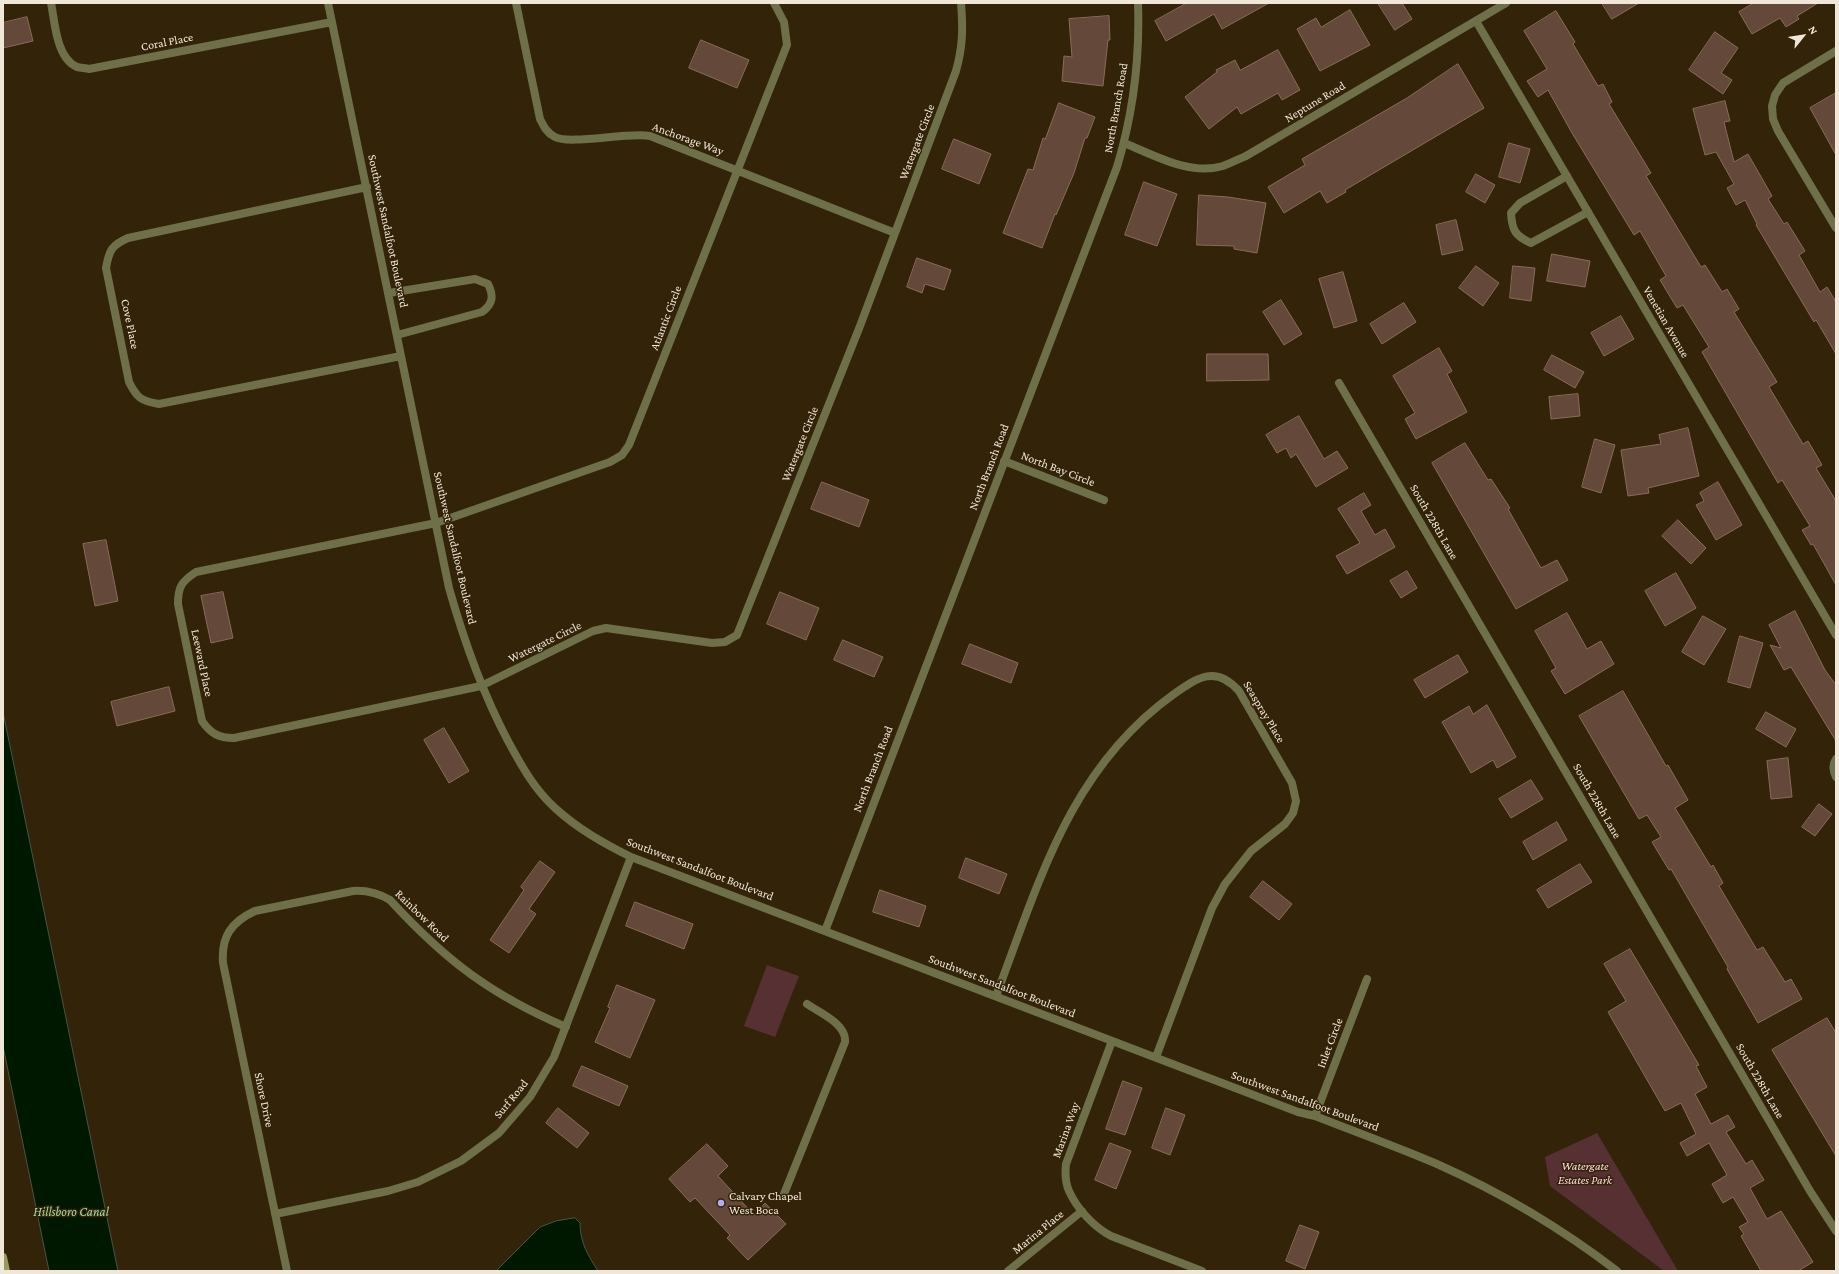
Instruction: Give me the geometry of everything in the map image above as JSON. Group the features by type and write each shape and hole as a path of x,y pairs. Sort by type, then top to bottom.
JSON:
{"main road":[{"path":"3,1257 6,1271"}],"street":[{"name":"Coral Place","path":"51,3 60,47 66,58 77,67 89,69 332,22"},
{"name":"Southwest Sandalfoot Boulevard","path":"328,3 449,588 459,623 481,686 493,713 524,772 554,807 577,827 603,843 631,856 1112,1041 1298,1112 1315,1116 1430,1161 1492,1191 1544,1221 1617,1271"},
{"name":"Anchorage Way","path":"516,3 540,119 545,130 556,138 569,140 638,134 650,136 895,233"},
{"name":"Atlantic Circle","path":"436,523 610,462 622,456 629,445 786,45 784,22 774,3"},
{"name":"Watergate Circle","path":"481,686 593,631 606,628 712,643 725,642 737,635 895,233 956,71 961,52 963,34 961,3"},
{"name":"North Branch Road","path":"825,931 1117,167 1124,143 1134,87 1139,29 1138,3"},
{"name":"Neptune Road","path":"1124,143 1182,166 1210,168 1222,166 1246,156 1506,3"},
{"name":"Venetian Avenue","path":"1476,21 1836,635"},
{"path":"1836,51 1783,83 1775,95 1772,106 1773,119 1778,131 1836,228"},
{"path":"1567,176 1520,203 1511,213 1512,226 1519,238 1531,243 1588,212"},
{"name":"Cove Place","path":"367,187 128,238 116,243 108,254 106,268 129,382 135,394 145,402 159,404 401,356"},
{"path":"388,293 475,279 488,284 492,295 492,302 489,308 482,312 397,335"},
{"name":"South 228th Lane","path":"1339,383 1806,1184 1836,1231"},
{"name":"North Bay Circle","path":"1004,461 1104,500"},
{"name":"Leeward Place","path":"436,523 196,572 184,579 178,591 178,604 202,721 207,729 221,738 234,738 481,686"},
{"name":"Seaspray Place","path":"996,996 1054,846 1073,807 1106,757 1126,735 1158,706 1193,680 1205,676 1222,678 1230,682 1239,691 1292,783 1296,801 1293,814 1285,824 1252,851 1225,884 1212,908 1156,1057"},
{"path":"1836,759 1833,763 1836,777"},
{"name":"Surf Road","path":"275,1214 388,1191 418,1182 461,1162 499,1133 521,1110 547,1071 566,1027 631,856"},
{"name":"Rainbow Road","path":"228,934 232,926 242,917 255,911 353,891 365,890 380,894 390,900 443,954 468,974 529,1012 566,1027"},
{"name":"Shore Drive","path":"228,934 222,951 223,963 287,1271"},
{"name":"Inlet Circle","path":"1315,1116 1368,979"},
{"path":"784,1194 845,1042 846,1036 840,1027 807,1004"},
{"name":"Marina Way","path":"1112,1041 1066,1164 1065,1177 1068,1190 1082,1211 1099,1230 1202,1271"},
{"name":"Marina Place","path":"1008,1271 1082,1211"}],"green space":[{"path":"767,965 799,976 775,1037 744,1026"},
{"name":"Watergate Estates Park","path":"1597,1133 1678,1271 1664,1271 1550,1186 1545,1157"}],"water":[{"name":"Hillsboro Canal","path":"3,712 118,1271 49,1271 3,1046"},
{"path":"575,1218 580,1223 581,1237 585,1248 598,1271 496,1271 540,1227 556,1221"}],"building":[{"path":"1187,3 1269,3 1222,29 1214,14 1166,41 1155,21"},
{"path":"1378,3 1402,3 1412,19 1395,30"},
{"path":"1602,3 1639,3 1612,19"},
{"path":"1754,3 1818,3 1797,16 1799,19 1786,27 1780,18 1752,34 1739,12"},
{"path":"1350,10 1370,45 1320,71 1297,29 1316,18 1321,27"},
{"path":"1556,11 1575,42 1573,44 1598,86 1603,84 1612,102 1609,104 1651,173 1646,176 1701,267 1705,265 1722,292 1727,289 1739,309 1734,312 1777,382 1769,387 1803,444 1808,441 1822,465 1816,468 1836,501 1836,585 1813,544 1811,545 1802,530 1810,526 1782,480 1778,483 1702,352 1709,347 1683,305 1677,308 1660,280 1666,276 1640,231 1634,235 1572,133 1548,90 1538,97 1527,81 1547,69 1524,31"},
{"path":"1109,16 1110,40 1108,40 1103,86 1062,81 1064,56 1072,57 1069,19"},
{"path":"27,17 33,41 3,48 3,23"},
{"path":"1715,32 1738,48 1721,73 1732,80 1723,94 1689,70"},
{"path":"701,40 749,60 737,88 689,68"},
{"path":"1278,50 1300,90 1282,100 1278,93 1241,114 1237,107 1209,129 1185,97 1217,72 1216,70 1235,60 1240,70"},
{"path":"1458,64 1484,108 1345,190 1346,192 1327,203 1320,191 1284,213 1268,187 1305,165 1302,159 1407,98"},
{"path":"1836,93 1836,155 1810,108"},
{"path":"1725,101 1730,121 1724,122 1734,162 1748,154 1772,196 1768,199 1784,224 1787,222 1805,251 1799,255 1820,292 1827,287 1836,302 1836,354 1816,320 1814,322 1756,225 1757,224 1745,200 1736,205 1727,188 1734,184 1716,152 1705,155 1693,109"},
{"path":"1059,103 1095,117 1087,138 1085,138 1074,173 1056,215 1055,214 1042,248 1003,233 1028,169 1033,170 1043,138 1045,139"},
{"path":"954,139 991,154 979,184 942,169"},
{"path":"1509,143 1530,149 1520,183 1499,177"},
{"path":"1476,174 1495,185 1485,203 1466,192"},
{"path":"1144,182 1177,194 1157,246 1125,235"},
{"path":"1199,195 1228,197 1266,203 1257,253 1234,249 1234,246 1197,245"},
{"path":"1456,220 1463,250 1442,255 1436,225"},
{"path":"1552,254 1590,261 1585,287 1547,281"},
{"path":"917,258 951,270 944,290 925,284 922,293 907,287"},
{"path":"1476,266 1499,283 1483,306 1459,288"},
{"path":"1513,266 1535,268 1531,301 1510,298"},
{"path":"1343,272 1357,321 1334,328 1319,279"},
{"path":"1281,300 1302,334 1284,345 1263,312"},
{"path":"1404,303 1416,322 1382,344 1370,324"},
{"path":"1621,316 1634,339 1604,356 1591,333"},
{"path":"1439,348 1452,371 1447,374 1467,412 1416,439 1405,419 1415,413 1393,376"},
{"path":"1207,354 1268,354 1269,380 1207,381"},
{"path":"1552,355 1584,372 1575,388 1544,370"},
{"path":"1578,394 1580,416 1551,419 1549,397"},
{"path":"1299,416 1324,459 1337,451 1348,468 1316,487 1296,454 1291,458 1286,448 1277,453 1266,435"},
{"path":"1688,428 1699,476 1648,488 1649,493 1628,496 1621,450 1661,444 1659,435"},
{"path":"1595,439 1615,445 1601,493 1582,487"},
{"path":"1465,443 1488,480 1491,479 1510,508 1508,509 1541,568 1557,560 1568,580 1516,609 1432,463"},
{"path":"822,482 869,500 859,527 811,509"},
{"path":"1718,482 1742,525 1716,540 1696,505 1704,501 1700,493"},
{"path":"1364,493 1371,505 1361,511 1375,535 1385,529 1395,547 1347,574 1336,556 1360,543 1338,509"},
{"path":"1678,520 1706,548 1691,564 1662,536"},
{"path":"106,540 118,601 95,606 83,544"},
{"path":"1407,571 1417,588 1401,598 1390,581"},
{"path":"1676,573 1696,608 1665,626 1645,591"},
{"path":"223,592 233,638 211,643 201,596"},
{"path":"780,592 819,608 806,640 767,624"},
{"path":"1795,611 1825,670 1836,685 1836,741 1791,667 1784,670 1770,645 1781,648 1769,625"},
{"path":"1567,613 1587,649 1601,641 1614,664 1565,694 1551,671 1556,668 1535,631"},
{"path":"1703,616 1726,629 1704,665 1682,652"},
{"path":"1740,636 1763,643 1750,688 1728,682"},
{"path":"843,640 883,657 874,677 834,660"},
{"path":"970,644 1018,663 1011,683 962,664"},
{"path":"1458,655 1468,672 1425,698 1414,680"},
{"path":"169,687 175,711 117,726 111,702"},
{"path":"1623,691 1666,766 1668,765 1688,800 1675,808 1711,867 1713,865 1723,883 1719,886 1757,950 1763,947 1785,982 1791,979 1802,999 1758,1023 1727,969 1728,967 1671,869 1669,870 1652,842 1661,837 1647,815 1639,819 1579,716"},
{"path":"1487,705 1516,757 1497,768 1493,760 1471,773 1442,722 1469,706 1473,714"},
{"path":"1766,712 1796,729 1786,747 1756,729"},
{"path":"444,728 469,771 449,783 424,740"},
{"path":"1788,758 1792,797 1771,799 1767,761"},
{"path":"1531,780 1543,799 1511,818 1499,799"},
{"path":"1819,804 1832,814 1815,836 1802,827"},
{"path":"1557,822 1567,840 1533,860 1523,842"},
{"path":"966,858 1007,874 999,894 959,878"},
{"path":"540,861 555,872 529,909 536,914 509,953 490,940 524,890 521,887"},
{"path":"1580,864 1592,882 1548,908 1537,890"},
{"path":"1263,881 1292,904 1279,920 1250,897"},
{"path":"880,890 926,906 919,927 873,912"},
{"path":"635,902 693,924 684,949 626,926"},
{"path":"1630,949 1699,1065 1696,1066 1707,1087 1695,1094 1711,1124 1728,1115 1735,1127 1726,1132 1746,1164 1752,1160 1764,1180 1750,1188 1767,1219 1781,1211 1813,1262 1798,1271 1761,1271 1741,1236 1744,1234 1739,1227 1748,1222 1733,1197 1723,1203 1712,1184 1727,1175 1709,1143 1687,1156 1680,1143 1696,1134 1681,1103 1665,1111 1608,1012 1626,1001 1604,964"},
{"path":"617,985 655,1000 630,1058 595,1042 610,1008 608,1007"},
{"path":"1827,1018 1836,1033 1836,1156 1772,1050"},
{"path":"582,1066 628,1086 619,1106 573,1086"},
{"path":"1123,1081 1142,1088 1125,1135 1106,1129"},
{"path":"558,1108 589,1133 577,1148 546,1123"},
{"path":"1166,1108 1185,1115 1170,1155 1152,1148"},
{"path":"1110,1143 1131,1151 1116,1189 1095,1180"},
{"name":"Calvary Chapel West Boca","path":"707,1144 728,1166 718,1176 754,1215 765,1203 786,1224 748,1260 727,1238 730,1235 695,1198 690,1202 669,1179"},
{"path":"1300,1225 1319,1232 1305,1269 1286,1261"}],"place":[{"name":"Calvary Chapel West Boca","path":"721,1203"}]}
